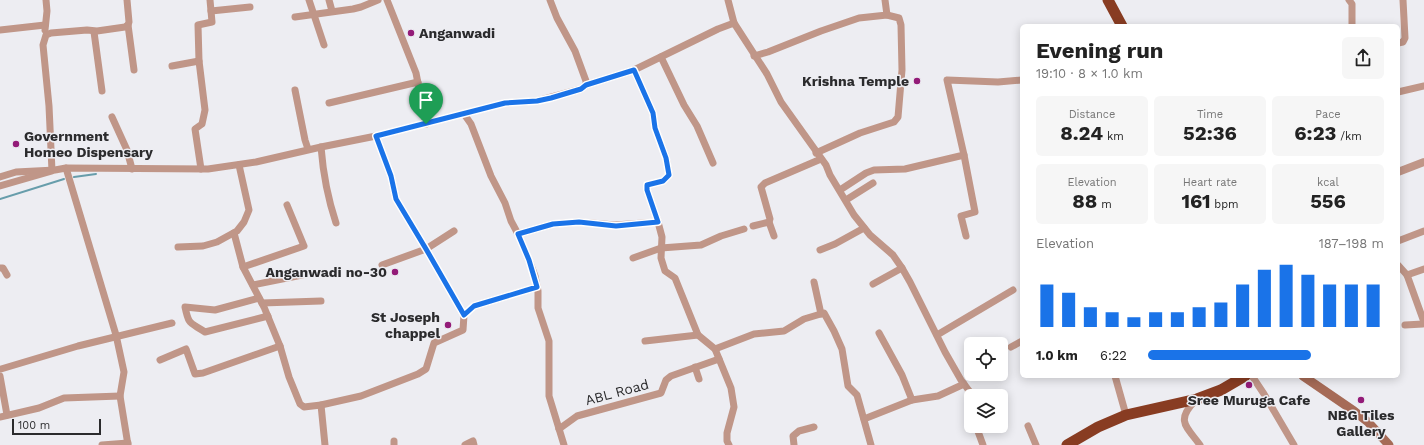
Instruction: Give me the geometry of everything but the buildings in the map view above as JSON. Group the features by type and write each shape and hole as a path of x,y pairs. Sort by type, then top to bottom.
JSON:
{"highway":[{"path":"1108,0 1121,24"},
{"path":"1067,445 1098,427 1126,415 1197,399 1222,390 1241,378"}],"main road":[{"path":"1306,378 1354,410 1368,422 1389,445"}],"street":[{"path":"46,0 47,11 43,45 49,106 52,171"},
{"path":"127,0 128,25 134,70"},
{"path":"201,169 195,129 202,124 204,110 199,61 198,25 212,22 210,0"},
{"path":"309,0 324,45"},
{"path":"328,0 332,12"},
{"path":"295,17 361,7 378,0"},
{"path":"388,0 414,67 426,124"},
{"path":"550,0 557,18 575,51 586,81 586,85"},
{"path":"728,0 734,23 767,74 781,102 864,228 870,236 893,255 902,268 968,389"},
{"path":"885,0 887,15"},
{"path":"1349,0 1352,4 1352,24"},
{"path":"1400,43 1403,42 1405,38 1403,0"},
{"path":"211,11 250,7"},
{"path":"754,56 859,18 887,15 899,18 901,25 902,70 898,117 894,122 860,133 818,156 809,164 765,183 761,187 770,219 769,222 774,236"},
{"path":"0,186 66,168 201,169 240,165 321,146 376,136 505,103 537,101 551,98 634,70 718,29 734,23"},
{"path":"0,30 45,25"},
{"path":"44,39 47,34 51,33 87,30 94,32 125,28 128,25"},
{"path":"94,32 102,91"},
{"path":"661,58 684,105 697,126 713,163"},
{"path":"172,66 199,61"},
{"path":"634,70 653,113 655,128 666,158 669,175 663,181 647,185 647,190 662,237 661,258 666,271 675,278 698,334 715,349 731,388 734,407 727,433 727,441 729,445"},
{"path":"966,236 961,216 975,212 947,80 998,82 1020,80"},
{"path":"329,103 418,82"},
{"path":"1400,92 1424,86"},
{"path":"295,90 308,150"},
{"path":"464,114 471,124 491,176 497,186 529,260 537,287 538,308 549,341 549,396 564,445"},
{"path":"112,117 127,150 132,169"},
{"path":"234,233 243,267 268,316 300,404 304,407 321,406 338,400 362,396 418,374 426,368 434,343 463,330 464,315 396,199 391,176 376,136"},
{"path":"321,146 331,207 336,223"},
{"path":"840,190 866,173 874,170 905,169 964,155"},
{"path":"1400,171 1424,162"},
{"path":"178,247 203,246 217,242 234,233 244,222 249,210 240,165"},
{"path":"66,168 116,335 124,372 120,396 128,444 102,445"},
{"path":"0,177 16,172 52,171"},
{"path":"846,200 873,183"},
{"path":"243,267 304,246 286,206"},
{"path":"518,234 553,224 579,222 616,226 658,222"},
{"path":"754,226 769,222"},
{"path":"820,250 835,244 864,228"},
{"path":"633,258 661,248 701,245 721,236 744,229"},
{"path":"382,265 426,249 454,231"},
{"path":"1400,240 1424,231"},
{"path":"1400,267 1408,275 1424,324 1405,325"},
{"path":"0,268 3,268 7,275"},
{"path":"873,284 902,268"},
{"path":"1408,275 1424,269"},
{"path":"253,285 302,275"},
{"path":"814,282 821,314"},
{"path":"464,315 474,306 537,287"},
{"path":"937,334 1013,290"},
{"path":"268,316 204,332 191,324 187,319 184,307 215,310 261,300 321,301"},
{"path":"715,349 754,334 784,331 804,319 824,312 842,349 848,386 857,395 872,445"},
{"path":"120,396 64,398 39,408 4,416 1,372 116,335 172,323"},
{"path":"879,333 902,375 912,400"},
{"path":"645,341 698,334"},
{"path":"1011,347 1020,343"},
{"path":"160,360 186,349 195,374 203,373 280,346"},
{"name":"ABL Road","path":"559,429 577,416 661,393 666,380 671,376 719,359"},
{"path":"695,367 699,379"},
{"path":"1116,378 1126,415"},
{"path":"1253,378 1294,445"},
{"path":"864,419 912,400 938,396 964,384"},
{"path":"1197,399 1188,408 1184,418 1187,430 1200,445"},
{"path":"321,406 325,445"},
{"path":"1028,426 1036,445"},
{"path":"794,445 793,436 799,431 814,427"},
{"path":"979,433 983,445"},
{"path":"465,445 473,442 474,445"}],"waterway":[{"path":"74,177 96,174"},
{"path":"0,199 64,179"}],"place":[{"name":"Anganwadi","path":"411,33"},
{"name":"Krishna Temple","path":"917,81"},
{"name":"Government Homeo Dispensary","path":"16,144"},
{"name":"Anganwadi no-30","path":"395,272"},
{"name":"St Joseph chappel","path":"448,325"},
{"name":"Sree Muruga Cafe","path":"1249,385"},
{"name":"NBG Tiles Gallery","path":"1361,400"}],"route":[{"path":"634,70 646,94 653,113 655,128 666,158 669,175 663,181 647,185 647,190 658,222 616,226 579,222 553,224 518,234 535,276 537,287 474,306 464,315 396,199 391,176 376,136 426,124 505,103 537,101 551,98 634,70"}]}
